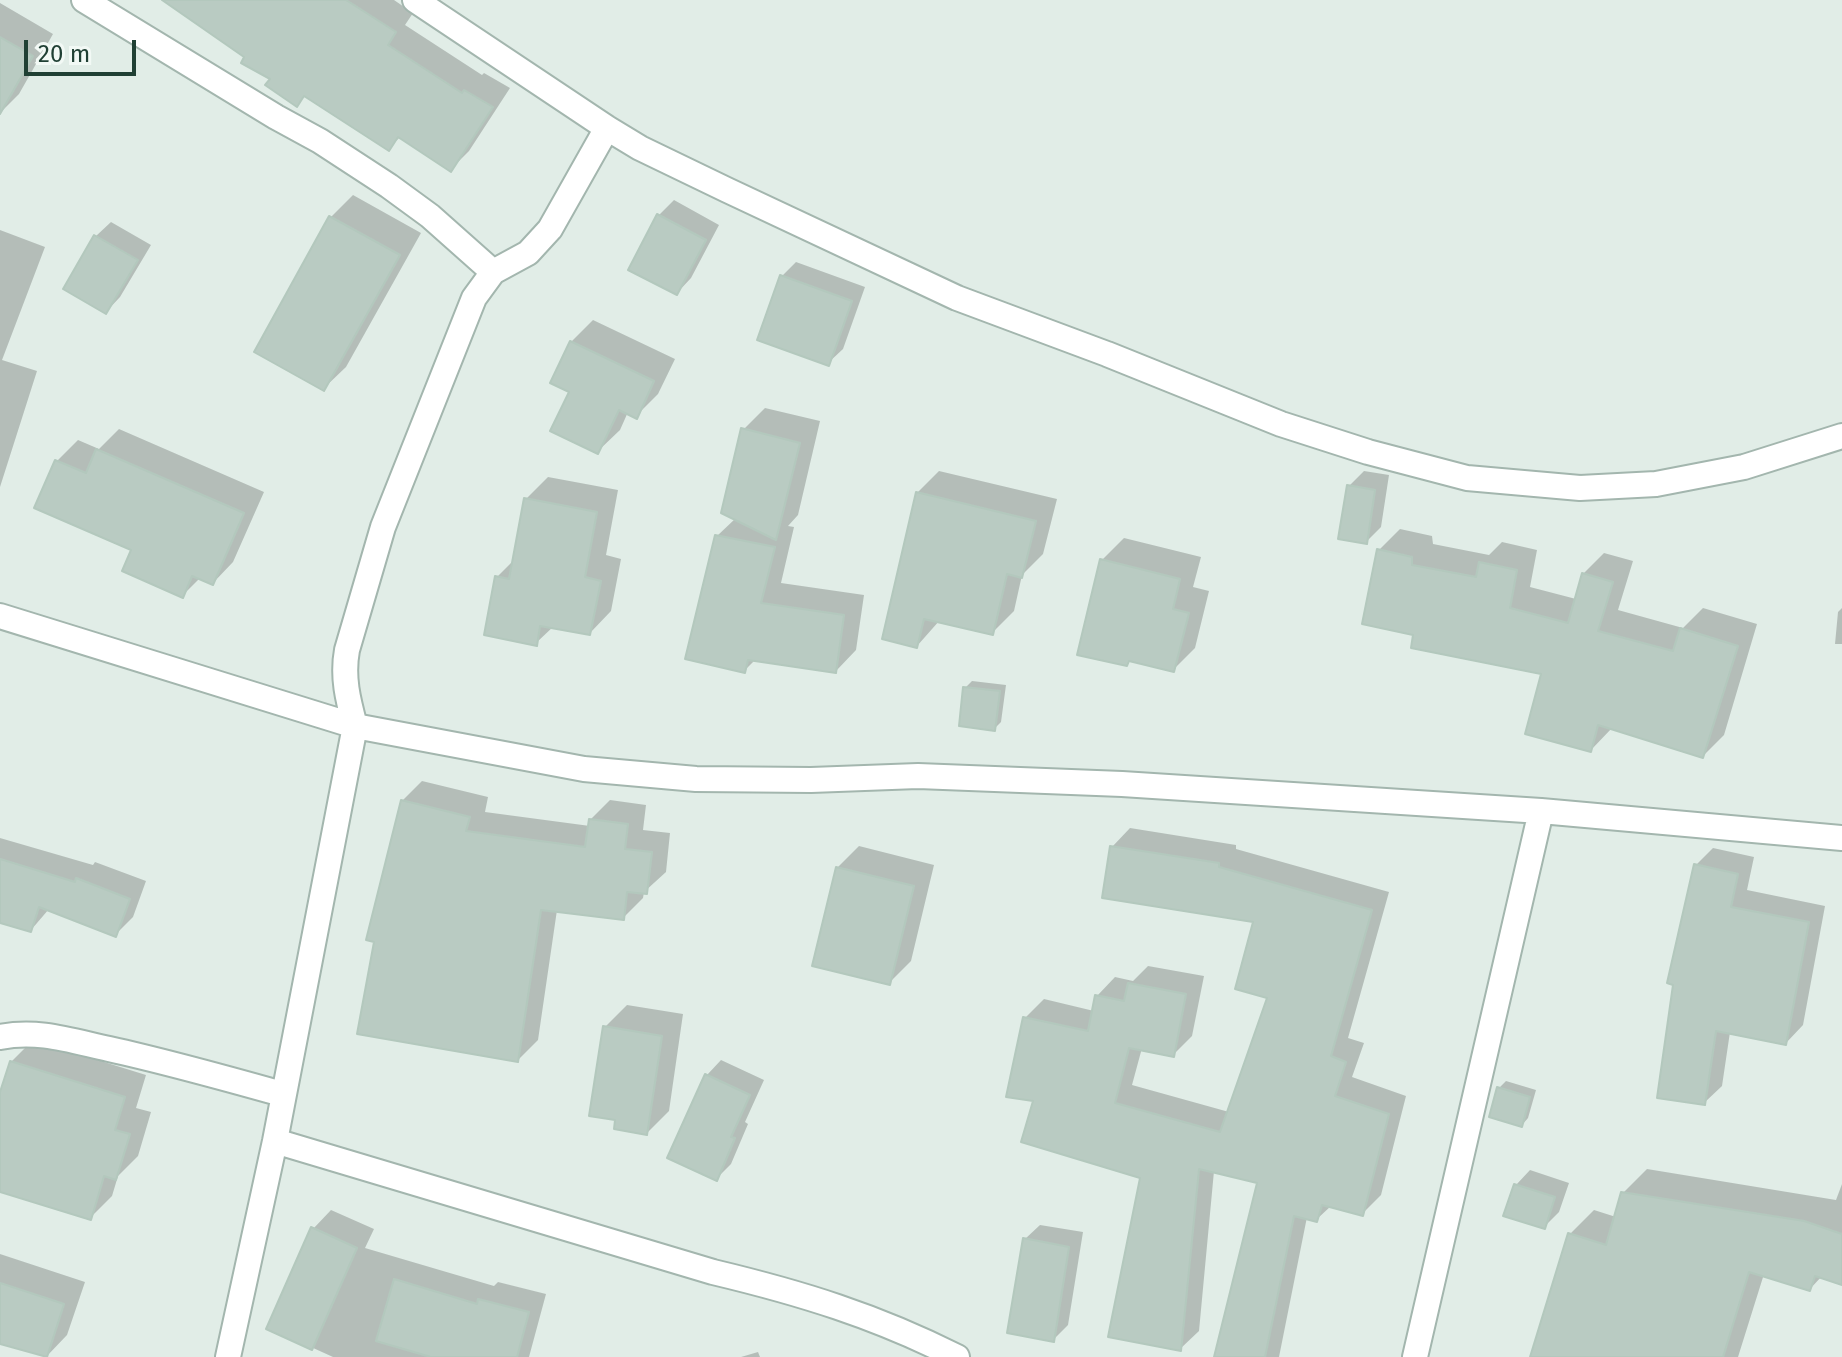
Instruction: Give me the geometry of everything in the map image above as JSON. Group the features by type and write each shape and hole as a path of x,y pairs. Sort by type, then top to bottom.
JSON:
{"street":[{"path":"84,0 377,178 430,216 493,272"},
{"path":"415,0 607,128 715,184 957,298 1281,424 1418,467 1515,484 1580,488 1656,484 1744,467 1842,436"},
{"path":"228,1357 275,1141 355,726 344,667 383,527 468,309 480,287 493,272 528,253 550,229 607,128"},
{"path":"0,616 355,726 584,769 696,779 950,777 1122,784 1541,811 1842,838"},
{"path":"1415,1357 1541,811"},
{"path":"0,1037 19,1033 42,1034 168,1062 282,1094"},
{"path":"275,1141 697,1268 775,1287 865,1315 957,1357"}],"building":[{"path":"162,0 346,0 396,32 388,45 462,93 464,90 493,107 451,172 398,137 389,151 304,96 297,107 265,85 270,79 241,63 244,57"},
{"path":"0,37 33,56 0,114"},
{"path":"657,214 706,240 677,295 628,270"},
{"path":"329,216 400,255 324,391 254,352"},
{"path":"94,235 138,260 106,314 63,289"},
{"path":"780,275 852,301 829,366 757,340"},
{"path":"570,341 654,381 637,419 619,410 598,454 550,431 569,392 550,383"},
{"path":"741,428 800,443 776,540 721,513"},
{"path":"96,449 244,513 213,585 192,576 183,598 122,571 131,550 34,508 55,460 86,473"},
{"path":"1347,485 1375,490 1367,544 1338,539"},
{"path":"916,492 1036,521 1022,578 1007,574 993,635 924,619 917,648 882,639"},
{"path":"524,498 597,512 585,577 601,581 590,635 540,626 537,646 484,635 495,576 509,579"},
{"path":"715,535 775,547 761,603 844,615 836,673 748,660 745,673 685,659"},
{"path":"1377,549 1412,557 1412,565 1476,577 1479,562 1517,570 1510,608 1568,623 1582,573 1613,582 1598,631 1673,651 1680,628 1738,646 1703,758 1598,725 1591,752 1525,734 1541,674 1411,648 1413,635 1362,624"},
{"path":"1100,559 1180,579 1173,609 1189,613 1174,672 1129,661 1127,666 1077,655"},
{"path":"963,687 1000,691 995,731 959,726"},
{"path":"401,800 470,817 466,831 585,847 589,819 628,824 625,849 652,852 647,894 627,892 624,920 541,910 518,1062 357,1034 374,942 366,940"},
{"path":"1110,846 1219,863 1219,867 1372,910 1331,1056 1346,1062 1335,1096 1389,1114 1363,1216 1322,1205 1317,1222 1294,1216 1265,1357 1214,1357 1257,1183 1199,1169 1181,1351 1108,1337 1140,1178 1021,1142 1033,1101 1006,1097 1023,1017 1088,1031 1095,995 1124,1001 1128,983 1186,994 1174,1057 1129,1048 1115,1103 1220,1132 1267,998 1235,989 1253,922 1102,898"},
{"path":"0,859 75,882 76,878 130,899 116,937 39,907 31,932 0,923"},
{"path":"1694,864 1738,874 1731,907 1809,922 1786,1045 1716,1031 1705,1105 1657,1098 1673,985 1667,983"},
{"path":"836,867 914,886 890,985 812,966"},
{"path":"603,1026 662,1036 647,1135 614,1129 615,1120 589,1116"},
{"path":"10,1061 125,1097 115,1130 130,1134 116,1180 104,1176 91,1220 0,1192 0,1092"},
{"path":"705,1074 750,1095 731,1137 735,1138 717,1181 667,1158"},
{"path":"1497,1087 1530,1097 1522,1127 1489,1117"},
{"path":"1514,1184 1555,1197 1545,1229 1503,1216"},
{"path":"1621,1192 1804,1221 1842,1234 1842,1285 1815,1276 1810,1291 1749,1272 1723,1357 1530,1357 1568,1233 1606,1245"},
{"path":"311,1227 357,1248 312,1350 266,1329"},
{"path":"1023,1238 1069,1247 1054,1342 1007,1333"},
{"path":"394,1279 477,1304 478,1299 529,1312 517,1357 431,1357 376,1341"},
{"path":"0,1283 64,1304 47,1357 0,1344"}]}
